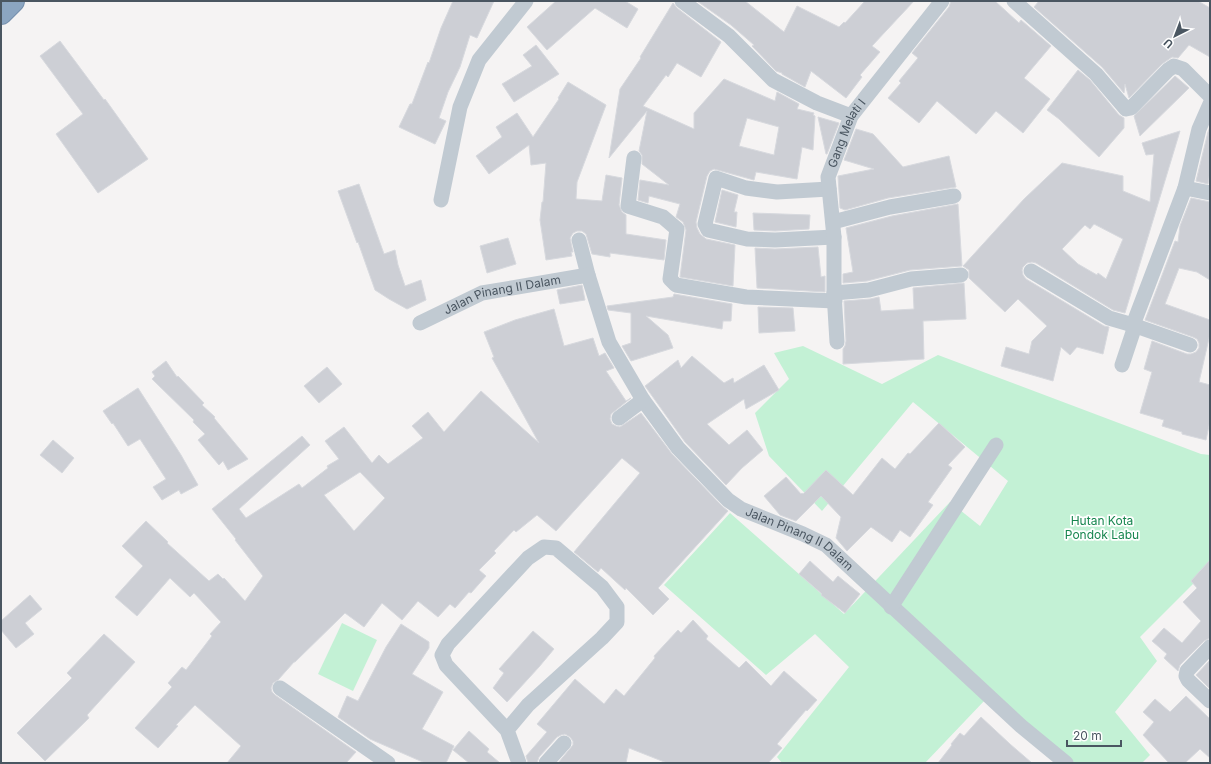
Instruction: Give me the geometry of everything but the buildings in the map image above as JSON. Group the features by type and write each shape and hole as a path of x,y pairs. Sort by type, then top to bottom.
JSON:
{"highway":[{"path":"1,13 13,1"}],"street":[{"path":"441,200 460,107 479,60 526,1"},
{"path":"682,1 729,36 773,80 817,103 851,116"},
{"name":"Gang Melati I","path":"837,342 834,297 834,237 828,177 851,116 942,1"},
{"path":"1014,1 1096,74 1126,108 1131,108 1168,70 1174,66 1183,69 1210,96"},
{"path":"1122,365 1133,332 1133,324 1185,188 1198,128 1210,104"},
{"path":"634,158 628,206 663,217 676,229 670,279 676,285 746,297 834,297 911,279 960,275"},
{"path":"829,189 777,192 746,188 716,178 705,224 708,230 747,239 775,240 834,237"},
{"path":"1185,188 1210,194"},
{"path":"833,222 890,207 954,196"},
{"name":"Jalan Pinang II Dalam","path":"579,240 608,342 642,400 678,448 728,500 742,509 826,545 1020,726 1066,763"},
{"path":"1031,271 1110,318 1133,324 1190,345"},
{"name":"Jalan Pinang II Dalam","path":"420,323 482,293 588,275"},
{"path":"619,418 642,400"},
{"path":"891,607 996,445"},
{"path":"507,730 528,705 602,638 617,622 617,607 602,587 556,548 544,547 528,558 448,644 442,655 446,665 507,730 519,763"},
{"path":"1210,647 1187,671 1186,676 1188,680 1210,701"},
{"path":"280,688 388,763"},
{"path":"546,763 564,743"}],"green space":[{"name":"Hutan Kota Pondok Labu","path":"803,346 882,384 938,355 1201,454 1210,455 1210,567 1140,637 1157,661 1115,712 1150,755 1142,763 1062,763 985,700 925,763 782,763 777,757 849,667 815,634 766,675 664,585 730,513 844,614 950,502 980,526 1008,481 913,402 822,511 769,456 755,413 789,379 774,353"},
{"path":"342,623 377,640 353,691 318,674"}]}
